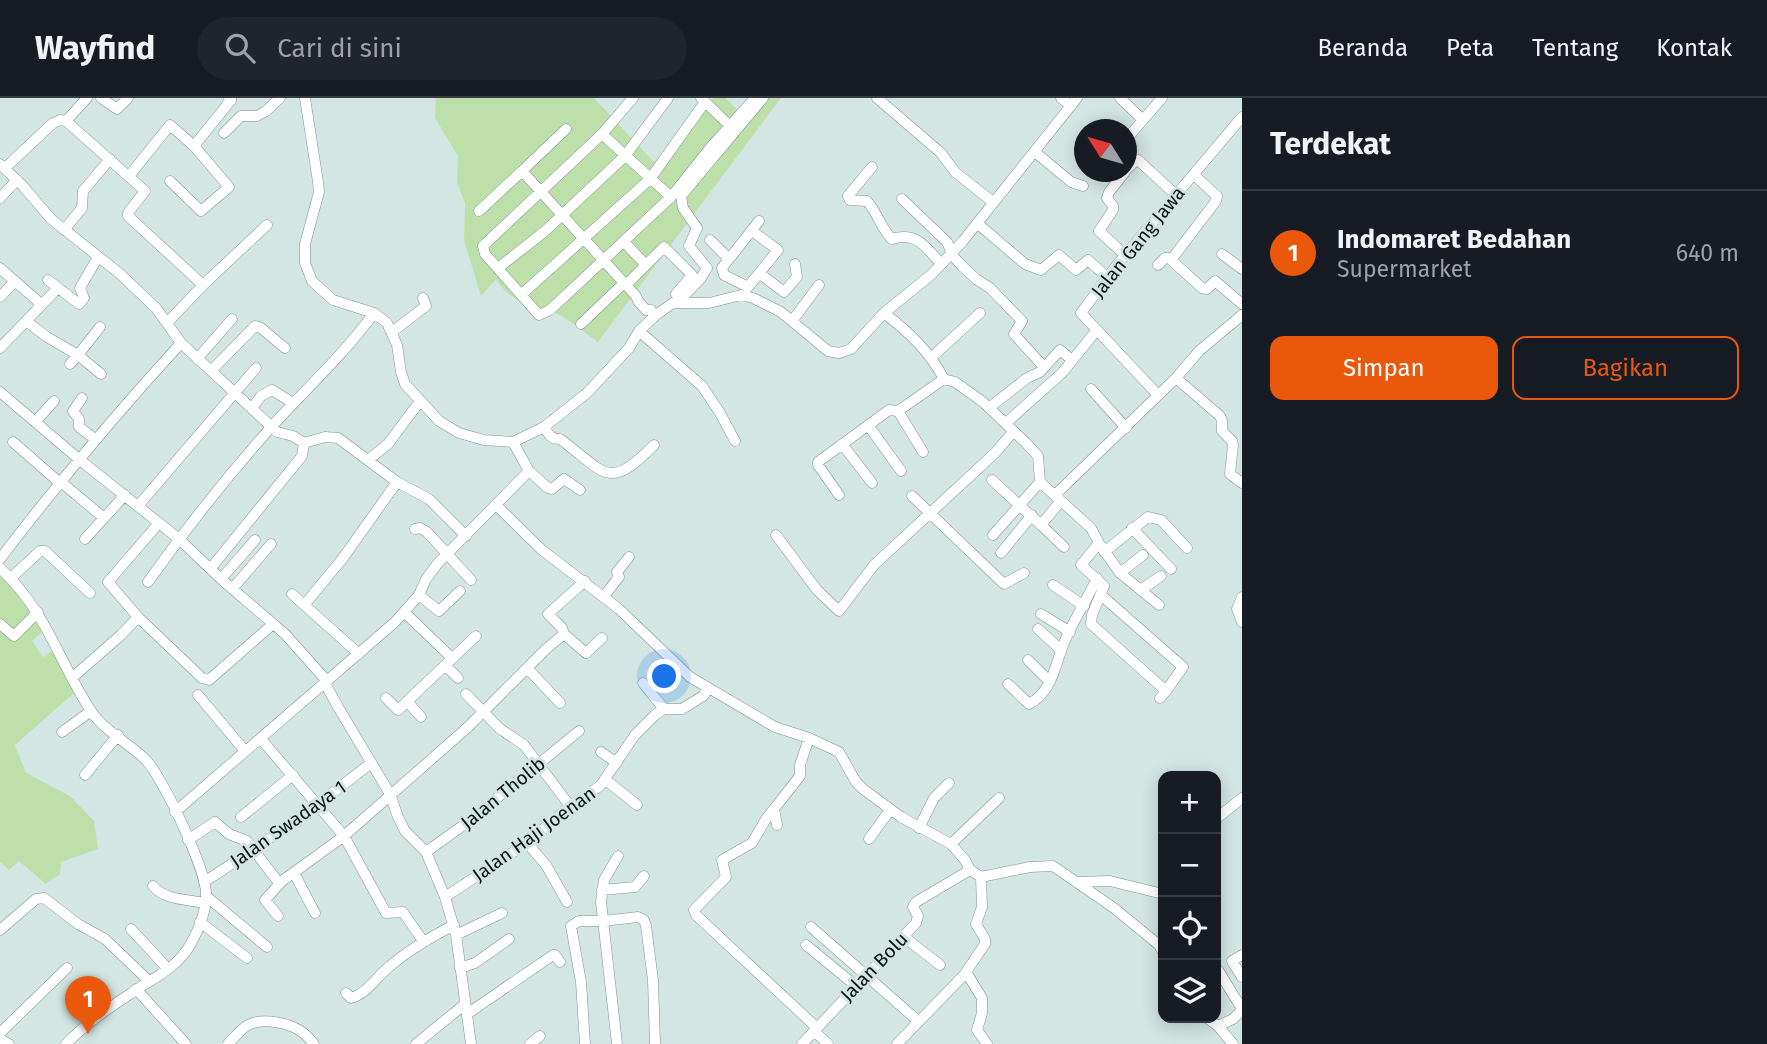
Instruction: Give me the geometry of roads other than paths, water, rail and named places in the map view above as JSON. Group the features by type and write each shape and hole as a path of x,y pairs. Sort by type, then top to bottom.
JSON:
{"street":[{"path":"66,121 87,98"},
{"path":"101,98 117,109 128,98"},
{"path":"223,133 241,116 257,117 279,98"},
{"path":"305,98 319,192 309,227 305,263 312,281 333,300 374,313 383,319 392,332 405,384 439,421 459,433 484,440 513,442 544,427 587,393 629,348 654,313 701,278 706,268 689,246 697,228 681,203 681,196 763,98"},
{"path":"633,98 602,134 483,246 485,254 537,314 543,315 671,197 751,100"},
{"path":"498,268 544,232 625,156 668,98"},
{"path":"877,98 941,153 955,172 993,202"},
{"path":"760,221 729,259 722,272 741,289 792,321 822,348 839,353 851,349 884,313 952,253 1074,102 1061,98"},
{"path":"1120,98 1143,120"},
{"path":"1137,127 1162,98"},
{"path":"194,146 231,99"},
{"path":"521,295 650,179 703,100 730,125"},
{"name":"Jalan Gang Jawa","path":"1158,395 1081,313 1125,255 1242,117"},
{"path":"203,285 128,216 145,192 66,121 52,123 2,166 64,230 156,307 181,343 277,432 293,436 304,443 325,437 338,438 397,482 429,499 466,536"},
{"path":"129,176 170,125 194,146 229,187 201,211 170,181"},
{"path":"479,211 566,129"},
{"path":"602,134 671,197"},
{"path":"1035,152 1072,182 1083,186"},
{"path":"64,230 82,208 83,191 110,159"},
{"path":"1137,160 1177,196"},
{"path":"872,167 848,195 850,200 867,201 885,227 887,235 892,239 904,235 913,238 924,245 941,264"},
{"path":"522,171 636,296 642,296 652,306 654,313"},
{"path":"1171,258 1216,201 1217,196 1194,175"},
{"path":"0,198 17,180"},
{"path":"1117,182 1107,198 1113,210 1099,231 1125,255"},
{"path":"902,199 947,242 962,266 990,288 1023,321 1014,334 1044,367"},
{"path":"977,223 1033,269 1041,270 1059,255 1076,270 1088,260 1107,277"},
{"path":"168,322 267,225"},
{"path":"677,298 709,303 748,287 778,250 752,231"},
{"path":"710,240 729,259"},
{"path":"624,242 646,265"},
{"path":"581,324 664,247 692,275 677,298"},
{"path":"1222,254 1242,269"},
{"path":"48,280 81,303 84,298 79,288 98,257"},
{"path":"1158,265 1165,258 1171,258 1202,288 1207,289 1215,281 1242,304"},
{"path":"759,274 785,292 797,277 795,264"},
{"path":"0,268 41,304"},
{"path":"0,297 15,281"},
{"path":"792,321 819,285"},
{"path":"0,348 58,288"},
{"path":"392,332 426,306 423,298"},
{"path":"148,582 179,538 272,426 355,339 374,313"},
{"path":"884,313 932,357 944,379 955,382 990,407 1038,456 1040,482 1091,528 1120,573 1159,605"},
{"path":"932,357 980,313"},
{"path":"1041,524 1058,498 1199,351 1242,315"},
{"path":"197,359 232,319"},
{"path":"26,321 78,355 101,374"},
{"path":"211,371 255,326 285,348"},
{"path":"70,364 100,327"},
{"path":"639,331 702,386 735,441"},
{"path":"776,536 817,590 839,611 874,565 995,453 1009,428 1062,373 1096,331"},
{"path":"0,559 95,439 181,343"},
{"path":"990,407 1044,367 1060,350 1072,360"},
{"path":"138,506 256,368"},
{"path":"1176,378 1220,416 1222,431 1233,445 1230,474 1242,484"},
{"path":"839,495 818,466 818,462 889,410 898,411 944,379"},
{"path":"252,408 261,396 272,390 293,403"},
{"path":"1091,390 1126,428"},
{"path":"1,395 179,538 273,624 327,680 327,687 390,794 405,831 425,852 445,897 455,930 471,1044"},
{"path":"82,398 73,411 79,419 79,427 95,439"},
{"path":"36,421 54,401"},
{"path":"368,460 388,444 420,401"},
{"path":"898,411 923,452"},
{"path":"868,425 901,471"},
{"path":"544,427 549,436 560,439 603,472 613,474 625,471 638,462 653,445"},
{"path":"13,442 104,518"},
{"path":"513,442 529,471 548,488 552,489 564,479 580,490"},
{"path":"211,568 302,456 304,443"},
{"path":"842,444 872,483"},
{"path":"175,812 404,612 419,595 426,579 447,555 529,471"},
{"path":"992,480 1064,547"},
{"path":"305,604 344,558 397,482"},
{"path":"993,535 1040,482"},
{"path":"85,539 125,495"},
{"path":"912,496 1004,584 1024,573"},
{"path":"496,505 542,550 604,596 680,669 708,689 775,727 809,738 839,752 856,782 890,810 951,844 970,870 981,877 1049,865 1114,908 1158,943"},
{"path":"1001,553 1032,516"},
{"path":"1101,595 1183,667 1163,694 1093,628 1092,615 1104,586 1081,565 1101,547 1148,517 1161,520 1187,548"},
{"path":"159,523 108,582 138,617 202,677 209,680 273,624"},
{"path":"415,529 420,528 427,532 471,580"},
{"path":"1132,528 1171,569"},
{"path":"221,579 255,540"},
{"path":"232,589 271,544"},
{"path":"11,579 40,551 45,551 90,593"},
{"path":"1120,573 1143,555"},
{"path":"604,596 619,577 617,572 629,557"},
{"path":"0,568 38,612 91,711 151,766 164,787 204,882 205,899 200,922 184,953 168,969 87,1023 66,1044"},
{"path":"1142,589 1161,576"},
{"path":"1008,684 1031,704 1050,682 1059,663 1061,650 1097,578"},
{"path":"585,581 548,614 562,628 564,634 586,653 602,638"},
{"path":"1053,585 1084,606"},
{"path":"419,595 439,611 460,590"},
{"path":"292,594 359,654"},
{"path":"1242,597 1237,609 1242,622"},
{"path":"0,624 14,636 38,612"},
{"path":"404,612 449,662 458,678"},
{"path":"1041,614 1070,632"},
{"path":"73,677 138,617"},
{"path":"1038,629 1061,650"},
{"path":"278,916 265,900 279,883 344,836 485,711 564,634"},
{"path":"386,698 398,710 476,636"},
{"path":"1028,660 1050,682"},
{"path":"528,669 560,703"},
{"path":"643,682 664,709"},
{"name":"Jalan Haji Joenan","path":"445,897 527,843 570,806 606,780 641,729 664,709 682,709 703,696 708,689"},
{"path":"466,694 499,727 524,745 570,806"},
{"path":"198,695 245,751"},
{"path":"407,701 421,717"},
{"path":"62,732 91,711"},
{"name":"Jalan Tholib","path":"425,852 465,824 579,731"},
{"path":"85,775 118,735"},
{"path":"809,738 800,765 800,776 749,846 722,860 726,877 699,902 694,912 828,1044"},
{"path":"261,739 344,836 386,913 403,912 423,942"},
{"path":"601,752 617,763"},
{"name":"Jalan Swadaya 1","path":"204,882 254,851 370,763"},
{"path":"242,817 293,775"},
{"path":"606,780 637,805"},
{"path":"919,828 934,798 949,783"},
{"path":"951,844 999,798"},
{"path":"1221,816 1242,798"},
{"path":"774,809 777,825"},
{"path":"869,839 890,810"},
{"path":"188,840 215,822 229,834 242,838 279,883"},
{"path":"527,843 546,865 567,902"},
{"path":"617,1044 603,922 602,890 610,868 618,856"},
{"name":"Jalan Bolu","path":"802,1044 919,920 914,905 970,870"},
{"path":"294,873 314,913"},
{"path":"602,890 635,887 643,876"},
{"path":"897,1044 966,973 985,944 976,924 982,902 981,877"},
{"path":"1076,882 1110,881 1158,893"},
{"path":"153,886 172,898 205,899 267,947"},
{"path":"0,930 36,899 44,898 78,924 105,939 149,981"},
{"path":"346,993 351,998 362,994 388,967 423,942 502,913"},
{"path":"585,1044 581,982 572,926 579,921 603,922 638,917 644,920 653,980 655,1044"},
{"path":"200,922 247,958"},
{"path":"811,927 918,1021"},
{"path":"131,929 168,969"},
{"path":"904,937 940,965"},
{"path":"460,968 475,963 509,939"},
{"path":"806,945 856,986"},
{"path":"416,1044 466,1009 487,1002 537,964 555,955 559,962"},
{"path":"1225,982 1240,975 1232,961 1242,955"},
{"path":"0,1033 67,968"},
{"path":"966,973 982,998 982,1013 977,1030 987,1044"},
{"path":"1218,1026 1233,1018 1242,1009 1221,975"},
{"path":"136,989 186,1044"},
{"path":"228,1044 248,1025 258,1022 275,1022 300,1030 314,1044"},
{"path":"1214,1023 1233,1044"},
{"path":"530,1044 540,1036"},
{"path":"0,1039 9,1044"}],"place":[{"name":"Indomaret Bedahan","path":"88,1034"}]}
